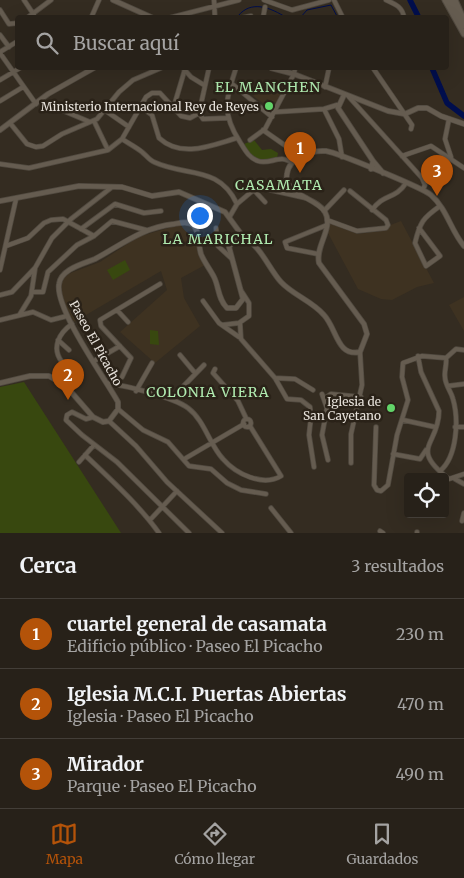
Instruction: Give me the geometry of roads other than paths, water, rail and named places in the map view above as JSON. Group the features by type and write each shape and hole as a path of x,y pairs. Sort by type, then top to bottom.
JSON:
{"main road":[{"path":"446,0 464,34"},
{"path":"450,0 464,28"},
{"path":"455,0 464,20"}],"street":[{"path":"24,0 33,15"},
{"path":"35,15 51,0"},
{"path":"92,15 99,0"},
{"path":"113,0 146,15"},
{"path":"214,0 215,15"},
{"path":"179,15 238,0"},
{"path":"264,0 286,10 329,0"},
{"path":"334,0 336,8 341,15"},
{"path":"386,0 396,4 402,10 403,15"},
{"path":"264,15 265,7"},
{"path":"0,10 11,25 15,24"},
{"path":"0,35 9,46"},
{"path":"15,43 0,53 23,87 38,103 92,122 108,150"},
{"path":"0,80 16,70"},
{"path":"0,130 38,103 91,70"},
{"path":"10,123 27,144 36,147 43,146 62,134 92,122 106,111 119,92 133,80 157,70"},
{"path":"174,106 183,70"},
{"path":"186,70 191,77 204,85"},
{"path":"0,164 29,168 108,150 122,139 146,97 156,92 174,106 181,116 186,118 195,116 198,113 208,70"},
{"path":"235,70 228,94 227,118 237,138 249,156 257,161 283,159 293,162"},
{"path":"279,70 388,111 405,114 422,107 449,120 464,124"},
{"path":"250,140 263,130 275,112 295,70"},
{"path":"325,87 329,70"},
{"path":"373,70 405,114 412,125 411,129"},
{"path":"231,83 272,116"},
{"path":"0,102 23,87"},
{"path":"275,112 324,110 337,105 344,95"},
{"path":"350,97 422,178 425,185 423,189"},
{"path":"337,105 383,174"},
{"path":"141,107 152,115 159,138 175,148 196,149 237,138"},
{"path":"324,110 339,139 342,156"},
{"path":"106,111 129,127"},
{"path":"198,113 203,119 227,118"},
{"path":"449,120 445,139 452,159"},
{"path":"263,130 293,151"},
{"path":"122,139 153,162 170,168 195,172 221,182 237,204"},
{"path":"402,156 431,146 464,168"},
{"path":"351,463 351,434 362,385 360,352 367,334 364,324 350,303 323,270 318,254 327,222 324,211 288,183 288,168 293,162 306,154 319,151 342,156 423,189 440,206 464,246"},
{"path":"371,168 373,161"},
{"path":"372,210 381,199 397,193 406,183"},
{"path":"0,295 12,292 35,268 49,242 69,222 112,186"},
{"path":"0,201 62,188 112,186 131,189 152,196 179,192 230,216 244,238 254,245 282,283 324,314 342,349 352,354 360,352"},
{"path":"230,216 237,204 253,189 259,187 306,198"},
{"path":"253,189 265,202"},
{"path":"324,211 344,190"},
{"path":"318,254 286,248 285,242 327,222 351,230 362,231 386,228 388,225 386,220 350,191"},
{"path":"0,270 16,199"},
{"path":"81,229 115,204 144,213 161,211"},
{"path":"419,228 440,256 426,266 415,243 419,228 426,215 440,206"},
{"path":"6,246 28,238 48,221 63,219 94,236"},
{"path":"32,292 43,292 48,272 77,245 94,236 114,221 146,230"},
{"name":"Paseo El Picacho","path":"118,409 118,402 67,316 59,292 61,278 74,268 146,230 182,223 193,225 197,232 203,258 214,276 224,305 230,309 239,306 243,300 242,292"},
{"path":"216,228 218,246 231,258"},
{"path":"222,325 240,323 250,313 247,298 242,292 231,258 230,247 232,242 238,238 244,238"},
{"path":"20,314 32,292 35,268"},
{"path":"122,377 131,358 99,322 160,284"},
{"path":"203,301 212,316 240,339 276,378 286,399 301,400 310,407 312,417 309,435 314,467"},
{"path":"117,310 128,322"},
{"path":"0,320 33,312 51,320 67,316"},
{"path":"240,323 240,339"},
{"path":"62,362 58,356 58,340 62,330 72,324"},
{"path":"58,340 69,350"},
{"path":"94,361 120,346"},
{"path":"440,471 447,466 452,457 455,428 455,404 445,378 446,358 456,349 464,350"},
{"path":"180,354 195,373"},
{"path":"376,426 374,485 377,490 381,491 388,484 393,454 408,400 402,366 406,360 418,356 446,358"},
{"path":"418,356 421,372 439,411 435,427 422,459"},
{"path":"136,391 152,362"},
{"path":"170,399 204,365"},
{"path":"107,383 170,399 191,410 223,460 249,477 269,481 281,476 250,426 251,421 246,418 238,401 213,373 215,369"},
{"path":"0,383 30,376 49,376 66,386 93,417 100,421 109,420 118,409 143,430 168,442 189,466 211,470 227,483 242,490 266,494"},
{"path":"276,378 295,379 314,390"},
{"path":"448,386 464,384"},
{"path":"322,394 326,420 322,435 328,460"},
{"path":"324,399 331,394 361,396"},
{"path":"93,417 86,419 72,412 67,416 66,420 94,446 117,462 189,533"},
{"path":"186,458 244,424 246,418"},
{"path":"109,420 136,446 154,468 222,533"},
{"path":"403,420 435,427"},
{"path":"244,424 250,426"},
{"path":"455,428 464,427"},
{"path":"79,462 94,446"},
{"path":"426,450 429,460 449,479 464,474"},
{"path":"393,454 429,460"},
{"path":"85,456 120,487 126,497 150,520 159,533"},
{"path":"455,478 464,484"},
{"path":"150,520 177,491"},
{"path":"271,508 291,533"},
{"path":"462,521 464,513"}],"waterway":[{"path":"410,0 418,15"},
{"path":"303,15 307,10 331,5 336,15"},
{"path":"239,15 243,11 255,7 267,8 281,15"},
{"path":"433,70 447,103 464,116"}],"place":[{"name":"Ministerio Internacional Rey de Reyes","path":"269,106"},
{"name":"cuartel general de casamata","path":"300,173"},
{"name":"Mirador","path":"437,196"},
{"name":"Iglesia M.C.I. Puertas Abiertas","path":"68,400"},
{"name":"Iglesia de San Cayetano","path":"391,408"}],"district":[{"name":"EL MANCHEN","path":"268,87"},
{"name":"CASAMATA","path":"279,185"},
{"name":"LA MARICHAL","path":"218,239"},
{"name":"COLONIA VIERA","path":"208,392"}]}
